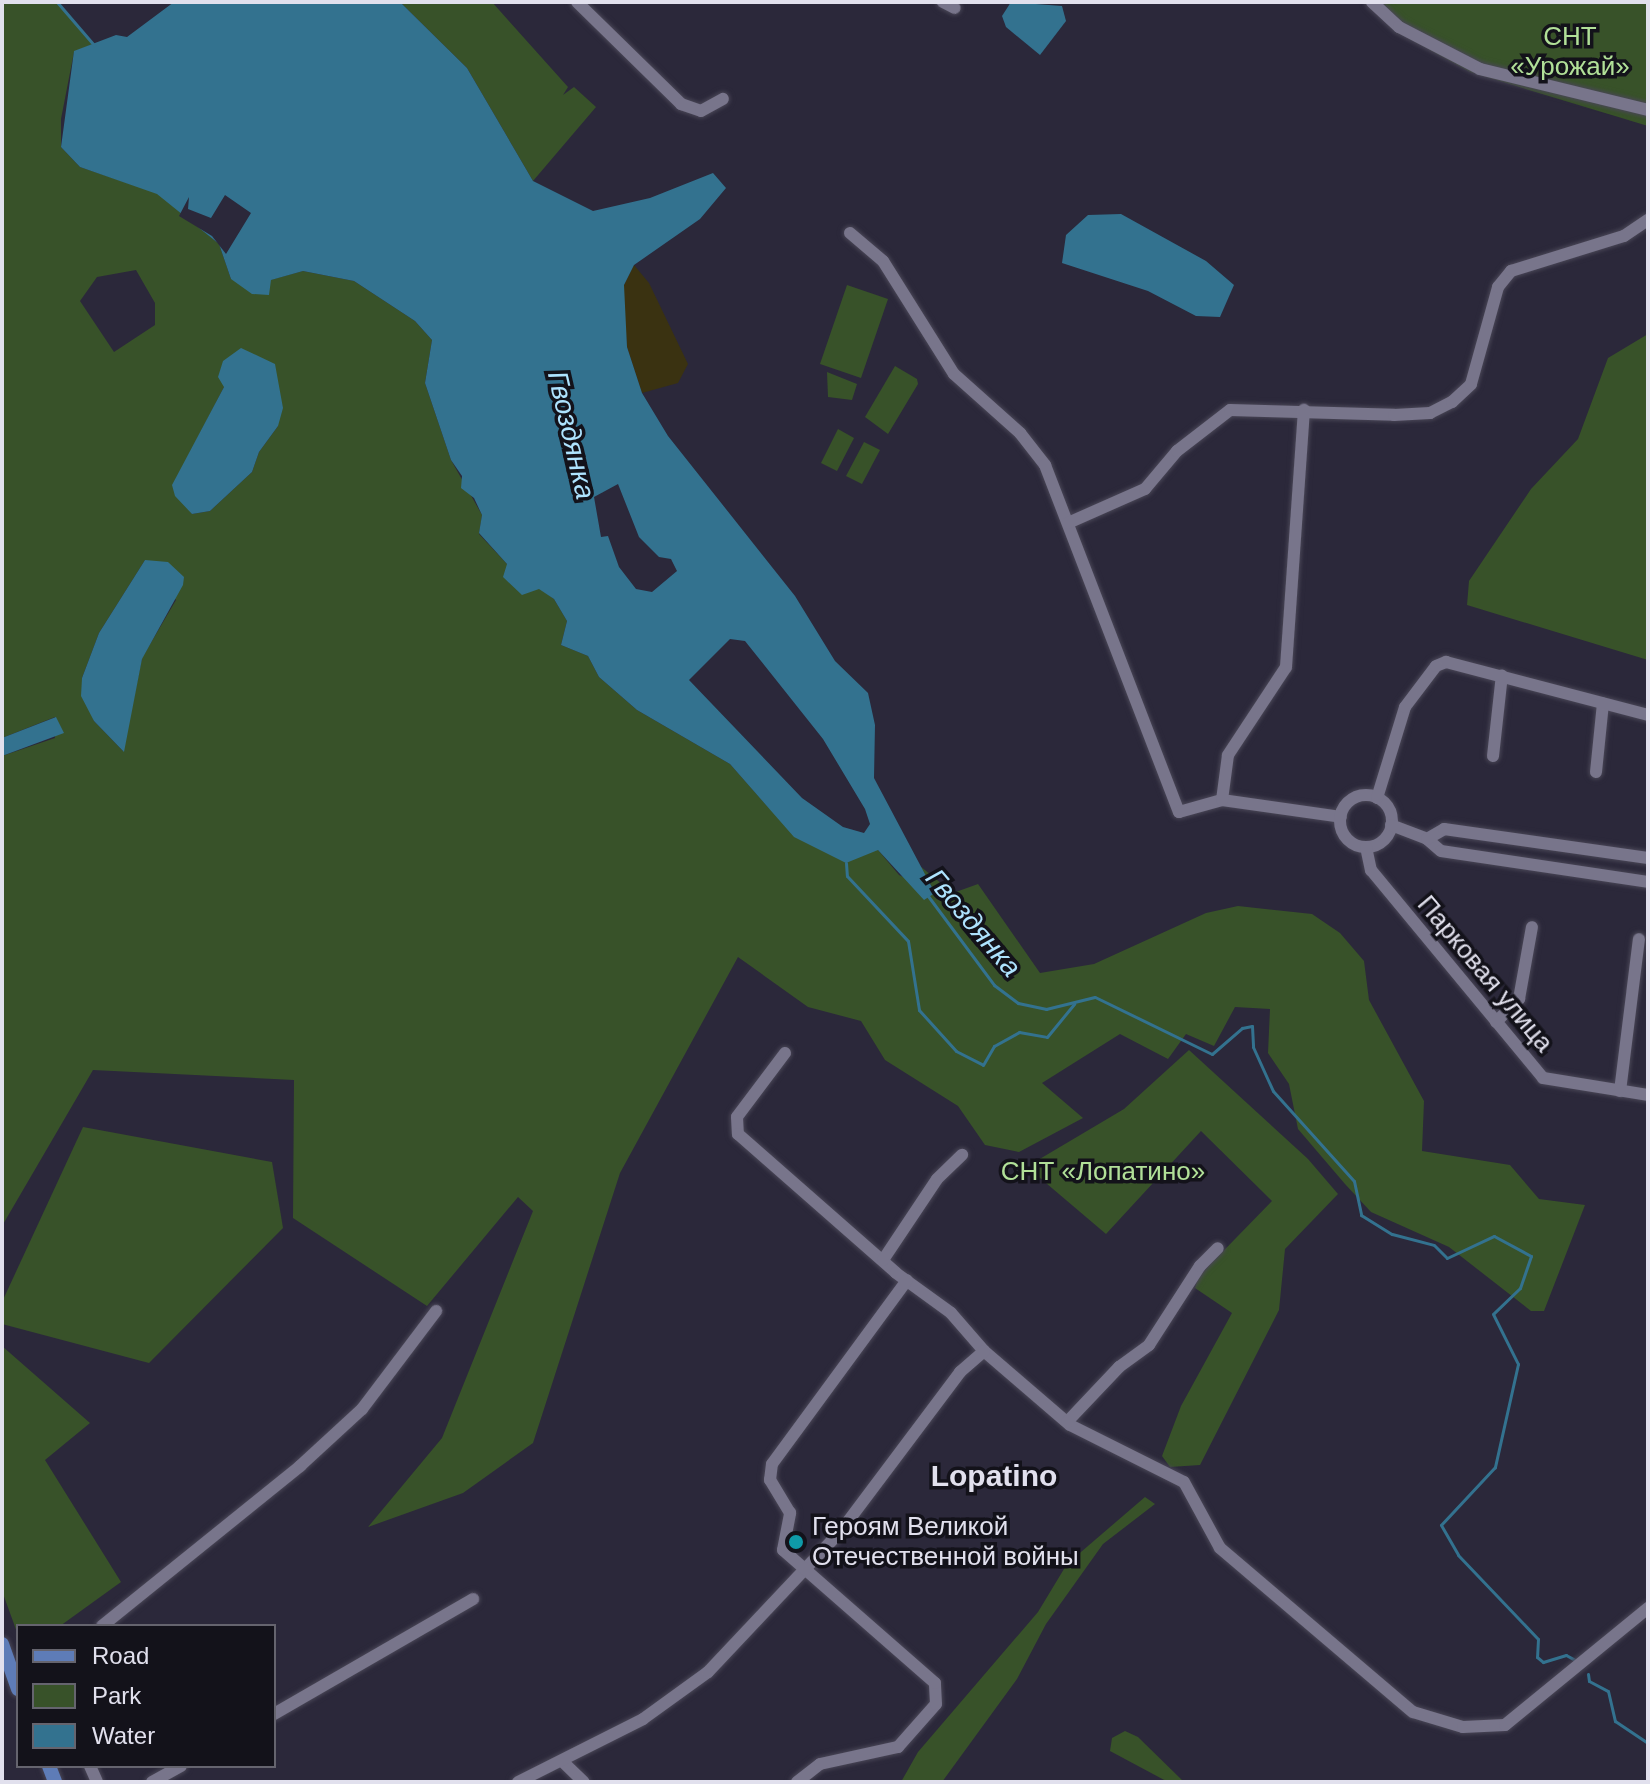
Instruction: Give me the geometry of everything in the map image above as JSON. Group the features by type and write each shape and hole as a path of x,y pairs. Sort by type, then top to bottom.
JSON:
{"main road":[{"path":"2,1644 16,1680"}],"street":[{"path":"577,2 681,104 701,111 723,99"},
{"path":"1372,2 1406,32 1480,69 1648,110"},
{"path":"1068,523 1145,489 1177,451 1230,410 1394,415 1430,413 1452,402 1471,384 1498,287 1511,271 1624,236 1648,220"},
{"path":"850,233 883,261 954,374 1037,452 1068,523 1179,812 1222,800 1341,817"},
{"path":"1222,800 1228,755 1286,667 1304,410"},
{"path":"1377,798 1405,707 1436,666 1446,662 1648,715"},
{"path":"1493,756 1502,675"},
{"path":"1596,772 1603,703"},
{"path":"1356,798 1377,798 1389,810 1391,825 1380,843 1366,847 1350,842 1341,817 1356,798"},
{"path":"1391,825 1427,839 1441,851 1648,882"},
{"path":"1427,839 1444,829 1648,858"},
{"name":"Парковая улица","path":"1366,847 1371,870 1543,1078 1648,1095"},
{"path":"1496,1022 1519,999 1532,927"},
{"path":"1620,1091 1639,939"},
{"path":"785,1053 734,1125 883,1260 951,1313 984,1351 1067,1422 1184,1482 1220,1548 1422,1716 1463,1727 1505,1725 1648,1608"},
{"path":"883,1260 937,1179 962,1155"},
{"path":"1067,1422 1119,1367 1149,1345 1200,1266 1218,1248"},
{"path":"797,1782 820,1764 898,1747 936,1704 935,1683 783,1550 790,1513 770,1480 772,1464 907,1280"},
{"path":"104,1624 300,1466 352,1418 436,1311"},
{"path":"518,1782 562,1761 685,1691 840,1532 960,1372 984,1351"},
{"path":"276,1713 473,1599"},
{"path":"562,1761 584,1782"},
{"path":"152,1782 177,1768"}],"green space":[{"path":"2,2 57,2 93,44 74,52 61,119 61,147 80,167 157,193 219,244 231,279 270,280 303,271 354,281 415,321 432,340 425,383 451,460 482,515 479,534 507,564 554,599 567,621 561,645 588,656 599,677 637,710 730,764 768,807 878,850 899,875 935,892 920,866 953,893 978,884 1040,973 1094,964 1206,913 1238,906 1312,914 1340,933 1364,961 1369,1000 1424,1101 1422,1151 1510,1165 1539,1199 1585,1205 1544,1311 1531,1311 1449,1247 1371,1212 1345,1184 1298,1129 1289,1084 1268,1053 1270,1009 1235,1007 1214,1046 1186,1034 1168,1059 1120,1034 1042,1083 1083,1118 1019,1152 985,1145 958,1106 885,1060 861,1021 808,1007 738,957 620,1173 533,1443 463,1493 368,1527 442,1438 533,1211 518,1197 427,1306 293,1218 294,1080 93,1070 2,1226 2,756 55,738 55,717 2,738","holes":["136,270 155,303 155,325 114,352 80,301 97,277","224,387 278,426 259,452 252,472 210,511 192,514 173,485","145,560 176,600 142,658 123,751 94,721 82,678 99,633"]},
{"path":"400,2 492,2 568,87 563,95 574,87 596,107 533,181 467,68"},
{"name":"СНТ «Урожай»","path":"1365,2 1648,2 1648,126 1470,72 1395,31"},
{"path":"847,285 888,299 861,378 820,364"},
{"path":"1648,334 1648,660 1467,605 1469,581 1531,489 1578,439 1608,358"},
{"path":"895,366 917,379 918,384 888,434 865,417"},
{"path":"827,372 857,384 852,400 828,397"},
{"path":"838,429 854,438 837,471 821,463"},
{"path":"864,442 880,450 862,484 846,476"},
{"name":"СНТ «Лопатино»","path":"1189,1050 1308,1159 1338,1194 1285,1249 1279,1310 1200,1465 1170,1467 1162,1456 1181,1406 1232,1313 1195,1288 1198,1277 1272,1201 1201,1131 1106,1234 1033,1172 1038,1160 1124,1109"},
{"path":"83,1127 272,1162 283,1228 149,1363 2,1324 2,1302"},
{"path":"2,1346 90,1423 45,1460 121,1582 63,1624 16,1624 16,1630 2,1591"},
{"path":"1145,1497 1155,1504 1103,1544 1046,1624 1017,1679 942,1782 901,1782 918,1752 1038,1612 1067,1564"},
{"path":"1125,1731 1138,1737 1184,1782 1168,1782 1110,1751 1112,1738"}],"sand":[{"path":"634,265 649,283 688,364 678,383 642,393 627,347 624,314 624,285"}],"water":[{"path":"174,2 400,2 467,68 533,181 593,211 650,198 713,173 726,188 700,219 634,265 624,285 627,347 642,393 668,436 795,596 835,661 868,693 875,725 874,778 935,893 924,900 878,850 846,863 794,837 730,764 637,710 599,677 588,656 561,645 567,621 554,599 539,589 522,595 503,577 507,564 479,533 482,515 474,498 461,488 462,476 451,460 425,383 432,340 415,321 354,281 303,271 271,280 269,295 252,294 231,279 219,244 157,194 80,167 61,147 74,51 116,35 127,37","holes":["618,484 639,537 659,557 671,559 677,571 652,592 636,589 619,567 608,536 601,537 594,497","730,639 745,641 823,739 865,809 870,824 864,833 843,827 802,798 689,680"]},
{"path":"1011,2 1062,6 1066,21 1040,55 1006,27 1002,16"},
{"path":"1121,214 1206,261 1234,285 1220,317 1196,316 1148,291 1062,263 1066,235 1088,215"},
{"path":"241,348 275,364 283,408 278,426 259,452 252,472 210,511 192,514 175,496 172,485 224,387 218,377 223,361"},
{"path":"145,560 168,562 184,577 183,585 142,659 124,752 94,721 81,696 82,678 99,633"},
{"path":"56,717 64,733 2,756 2,738"}],"pier":[{"path":"225,195 251,213 226,254 212,236 179,216 189,197 188,209 211,218"}],"waterway":[{"name":"Гвоздянка","path":"57,2 94,45"},
{"path":"846,863 847,876 908,941 919,1010 956,1051 983,1065 994,1046 1019,1032 1047,1037 1074,1004"},
{"name":"Гвоздянка","path":"928,896 994,985 1018,1003 1046,1009 1095,997 1212,1054 1242,1028 1252,1026 1253,1047 1273,1091 1354,1181 1361,1215 1392,1234 1434,1245 1447,1258 1494,1236 1531,1256 1520,1288 1493,1314 1518,1364 1495,1467 1441,1525 1458,1555 1538,1639 1537,1657 1543,1662 1566,1655 1575,1660"},
{"name":"Гвоздянка","path":"1588,1674 1589,1681 1608,1691 1615,1721 1648,1743"}],"place":[{"name":"Героям Великой Отечественной войны","path":"796,1542"}],"district":[{"name":"Lopatino","path":"994,1476"}]}
